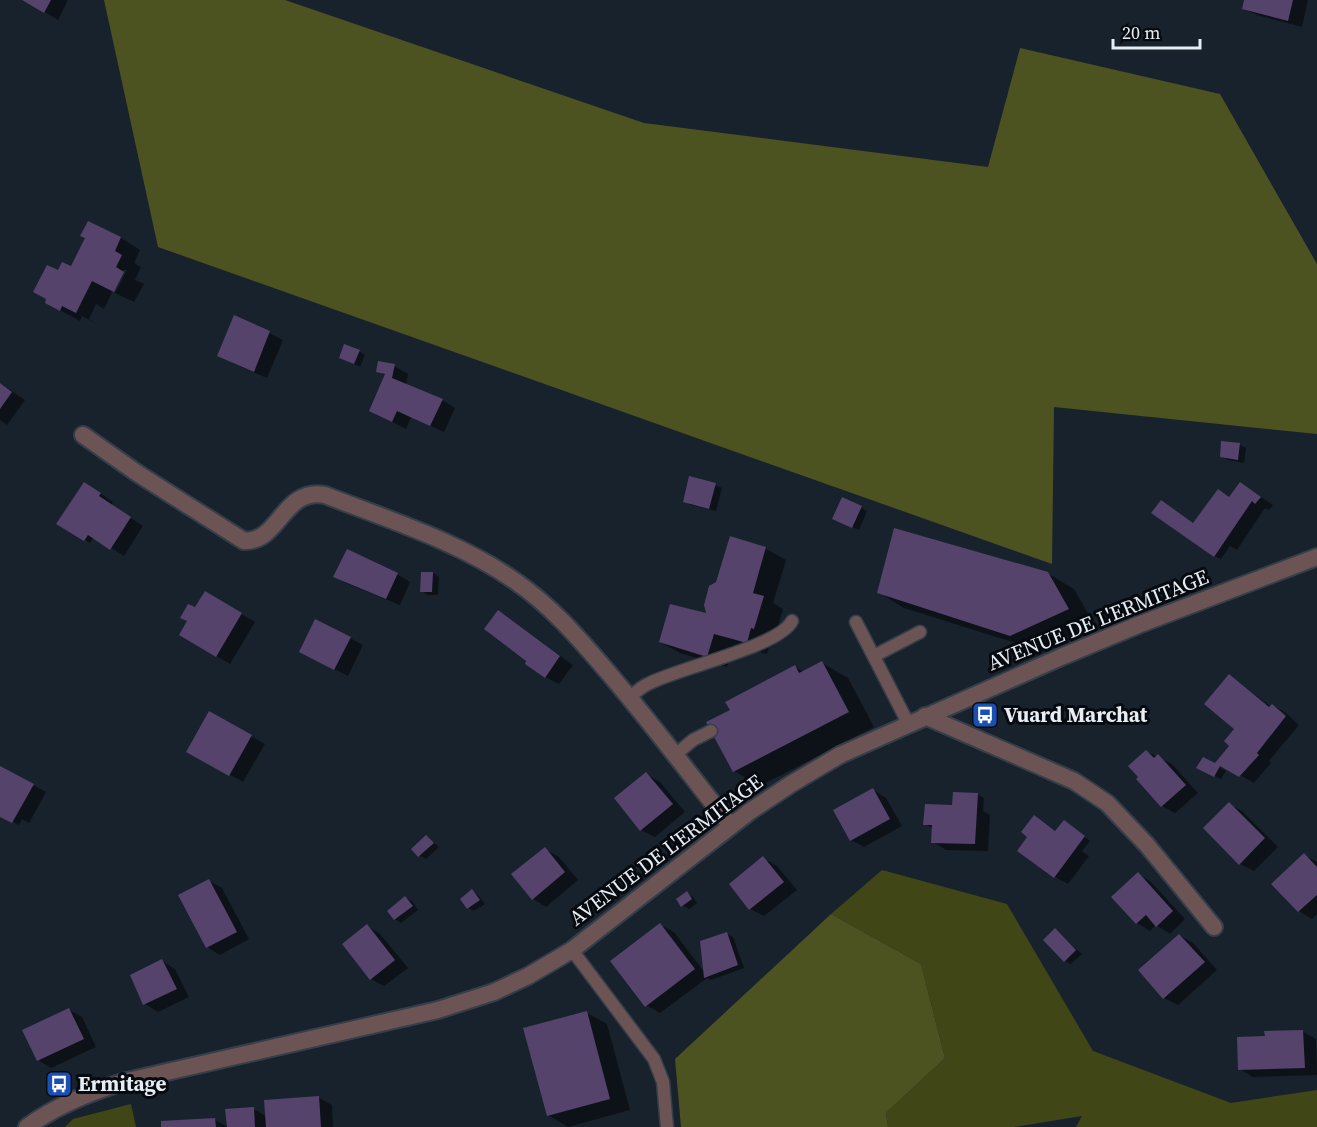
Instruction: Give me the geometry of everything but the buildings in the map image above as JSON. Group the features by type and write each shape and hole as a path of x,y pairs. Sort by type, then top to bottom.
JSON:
{"street":[{"path":"82,435 137,473 244,540 259,539 295,502 308,494 316,493 432,537 495,567 549,607 579,639 731,826"},
{"name":"AVENUE DE L'ERMITAGE","path":"27,1127 69,1102 123,1082 333,1036 458,1005 494,992 528,976 572,950 775,794 849,751 1138,625 1317,557"},
{"path":"925,716 1074,781 1107,803 1147,845 1214,927"}],"lane":[{"path":"629,698 655,680 764,641 784,631 792,621"},
{"path":"856,622 909,723"},
{"path":"874,656 920,632"},
{"path":"675,755 696,738 711,731"},
{"path":"572,950 654,1059 663,1082 667,1127"}],"green space":[{"path":"104,0 285,0 644,123 988,167 1020,48 1220,94 1317,264 1317,434 1054,407 1052,564 158,247"},
{"path":"882,870 1007,904 1093,1051 1231,1103 1317,1090 1317,1127 1076,1127 1082,1116 1014,1127 888,1127 886,1113 945,1058 921,964 831,914"},
{"path":"831,914 921,964 945,1058 886,1113 888,1127 681,1127 675,1059"},
{"path":"131,1104 136,1127 65,1127 73,1119"}],"place":[{"name":"Vuard Marchat","path":"985,715"},
{"name":"Ermitage","path":"59,1084"}]}
